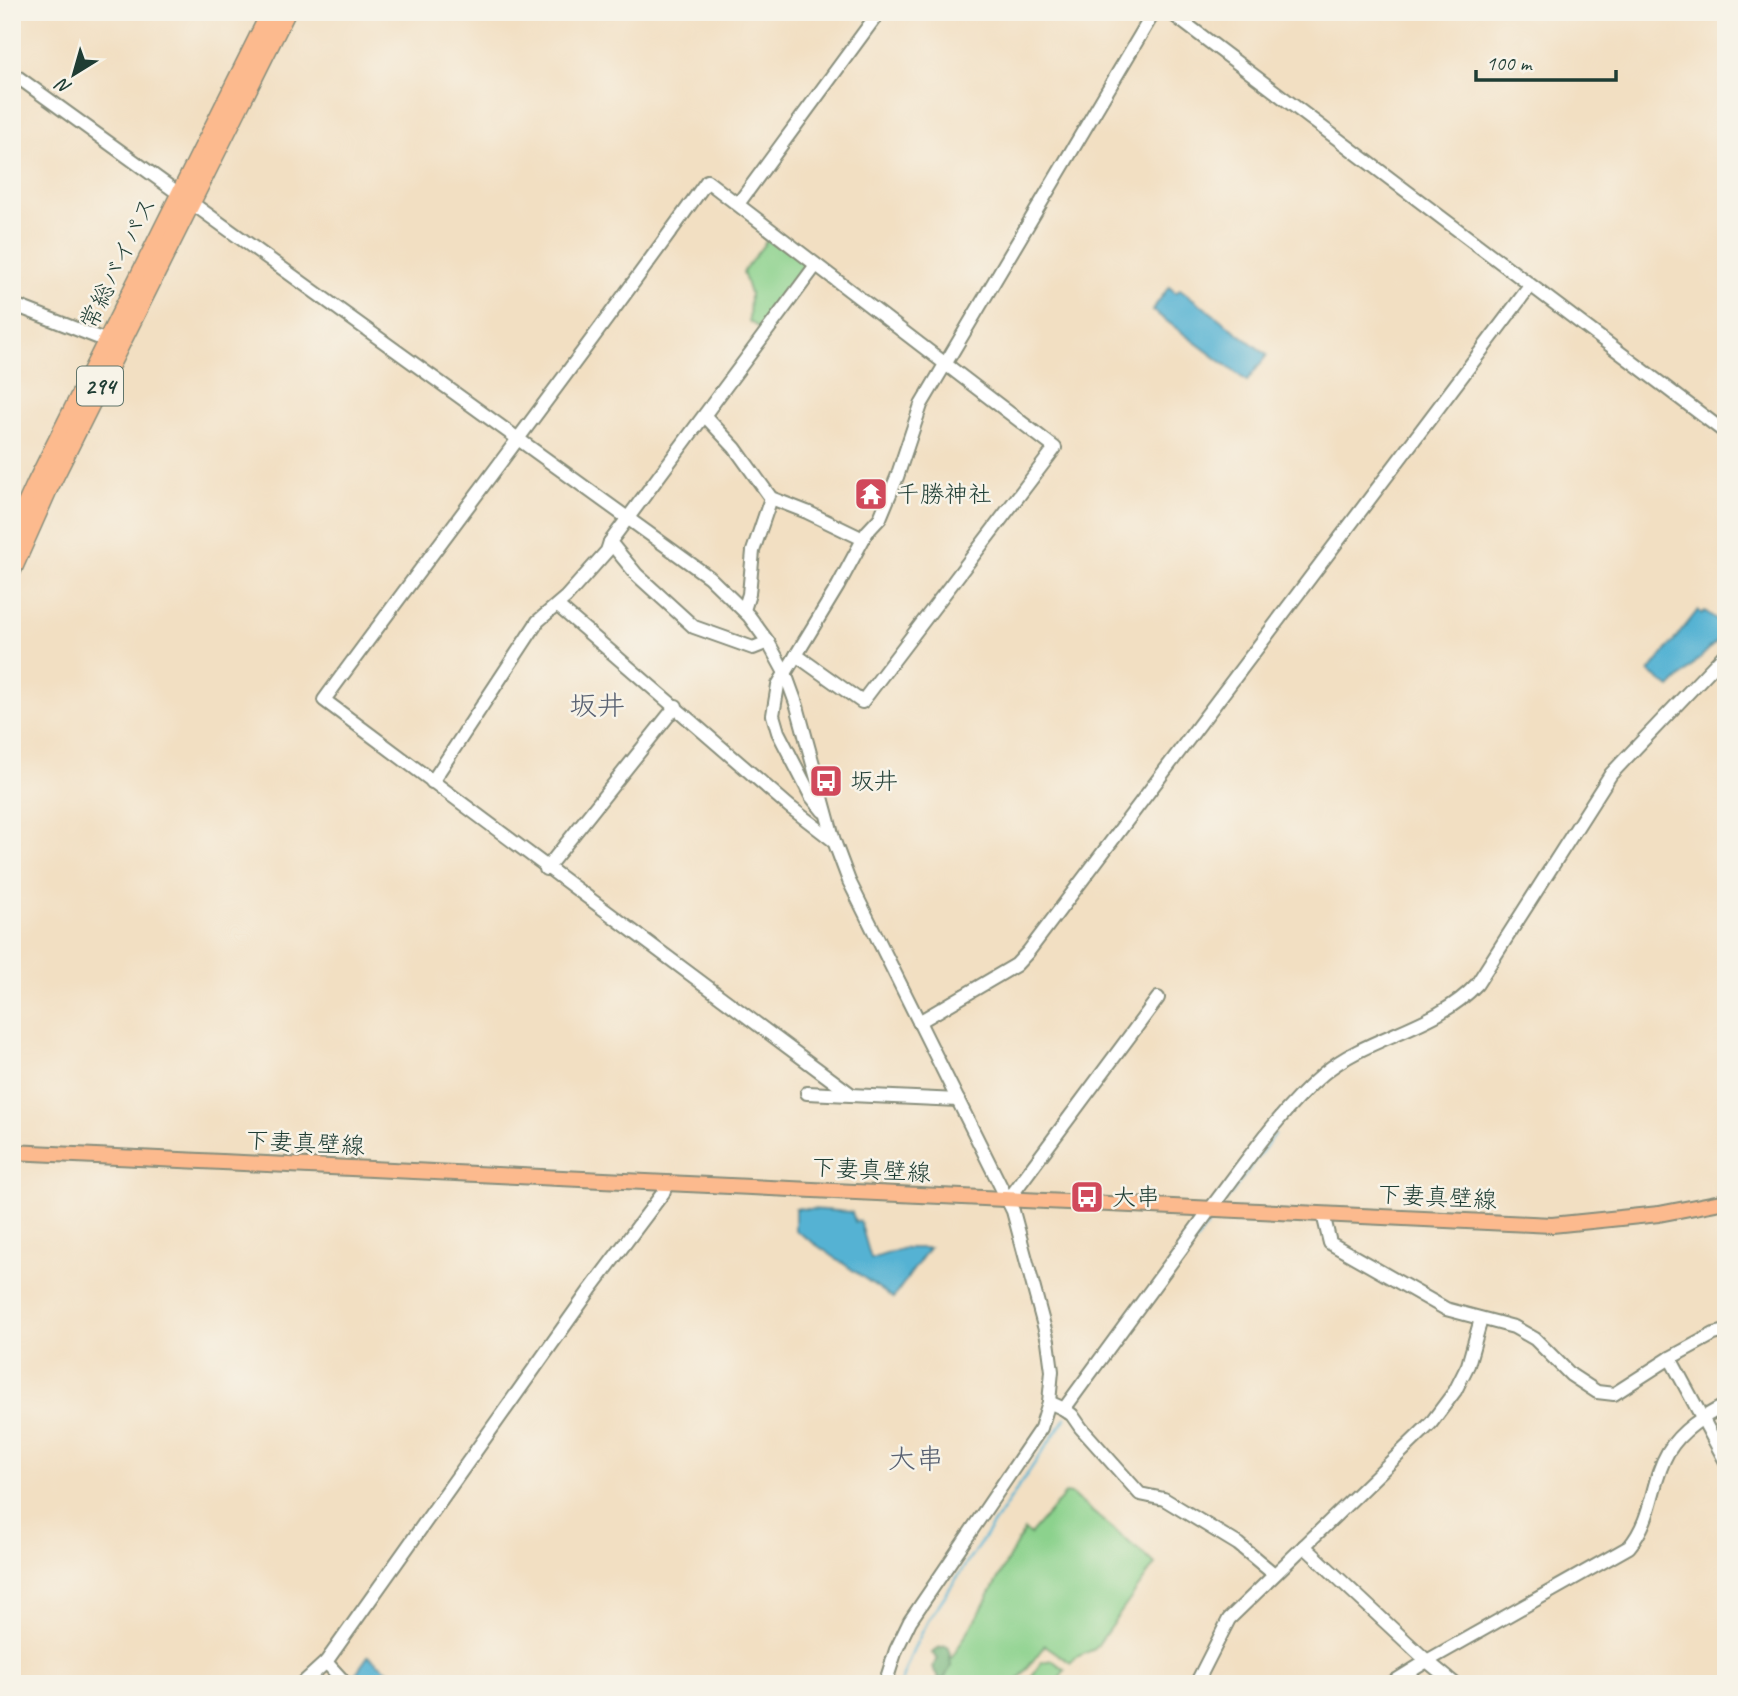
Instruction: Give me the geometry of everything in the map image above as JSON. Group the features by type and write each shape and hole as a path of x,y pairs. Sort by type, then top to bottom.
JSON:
{"highway":[{"name":"常総バイパス","path":"12,570 271,12"},
{"name":"常総バイパス","path":"12,537 107,341 238,111 286,12"}],"main road":[{"name":"下妻真壁線","path":"12,1152 1552,1225 1659,1214 1726,1201"}],"street":[{"path":"738,204 879,12"},
{"path":"827,815 811,796 778,732 773,715 778,685 887,503 912,434 916,415 1154,12"},
{"path":"1170,12 1726,433"},
{"path":"12,73 709,578 744,610 768,642 785,673 797,706 834,841 864,915 1009,1200 1048,1341 1052,1381 1049,1402 1036,1437 909,1621 885,1684"},
{"path":"796,654 862,702 1055,448 707,181 611,315 517,437 324,700 546,869 852,1095"},
{"path":"432,782 538,621 558,606 607,551 626,518 816,265"},
{"path":"919,1022 1016,965 1028,952 1530,286"},
{"path":"12,303 107,341"},
{"path":"705,415 735,448 771,498 863,539"},
{"path":"744,610 749,594 754,551 771,498"},
{"path":"610,542 637,575 694,627 753,648 768,642"},
{"path":"558,606 790,807 834,841"},
{"path":"1068,1411 1211,1209 1284,1113 1324,1073 1360,1049 1440,1013 1469,992 1486,972 1611,774 1726,653"},
{"path":"546,869 676,706"},
{"path":"1009,1200 1158,998"},
{"path":"807,1093 958,1100"},
{"path":"302,1684 327,1662 590,1290 663,1193 667,1183"},
{"path":"1323,1214 1330,1243 1446,1309 1514,1327 1535,1339 1571,1375 1597,1392 1614,1394 1670,1358 1714,1334 1726,1331"},
{"path":"1196,1684 1229,1619 1431,1423 1455,1391 1468,1365 1481,1319"},
{"path":"1670,1358 1726,1462"},
{"path":"1049,1402 1068,1411 1140,1494 1164,1499 1238,1544 1274,1574"},
{"path":"1390,1684 1629,1547 1642,1532 1668,1451 1685,1431 1726,1405"},
{"path":"1304,1546 1455,1684"},
{"path":"327,1662 346,1684"}],"green space":[{"path":"772,234 810,267 763,331 749,321 750,294 743,272"},
{"path":"1066,1493 1071,1494 1155,1564 1095,1649 1074,1658 1071,1663 1045,1645 1015,1684 936,1684 981,1610 1024,1530 1030,1535"},
{"path":"946,1646 949,1648 951,1666 944,1679 940,1680 932,1667 938,1659 932,1653"},
{"path":"1052,1660 1065,1670 1054,1684 1026,1684 1042,1662"}],"water":[{"path":"1169,287 1176,293 1180,289 1267,355 1247,381 1152,310"},
{"path":"1726,609 1726,632 1670,688 1649,672 1698,610 1702,614 1705,611 1717,620"},
{"path":"795,1208 852,1212 855,1222 860,1221 871,1259 904,1248 929,1248 893,1298 795,1230"},
{"path":"368,1656 407,1684 357,1684 352,1679"}],"waterway":[{"path":"1484,983 1524,921"},
{"path":"1225,1202 1275,1134"},
{"path":"1074,1406 1213,1218"},
{"path":"900,1684 929,1619 1066,1417"}],"place":[{"name":"千勝神社","path":"871,494"},
{"name":"坂井","path":"826,781"},
{"name":"大串","path":"1087,1197"}],"district":[{"name":"坂井","path":"597,705"},
{"name":"大串","path":"916,1458"}]}
